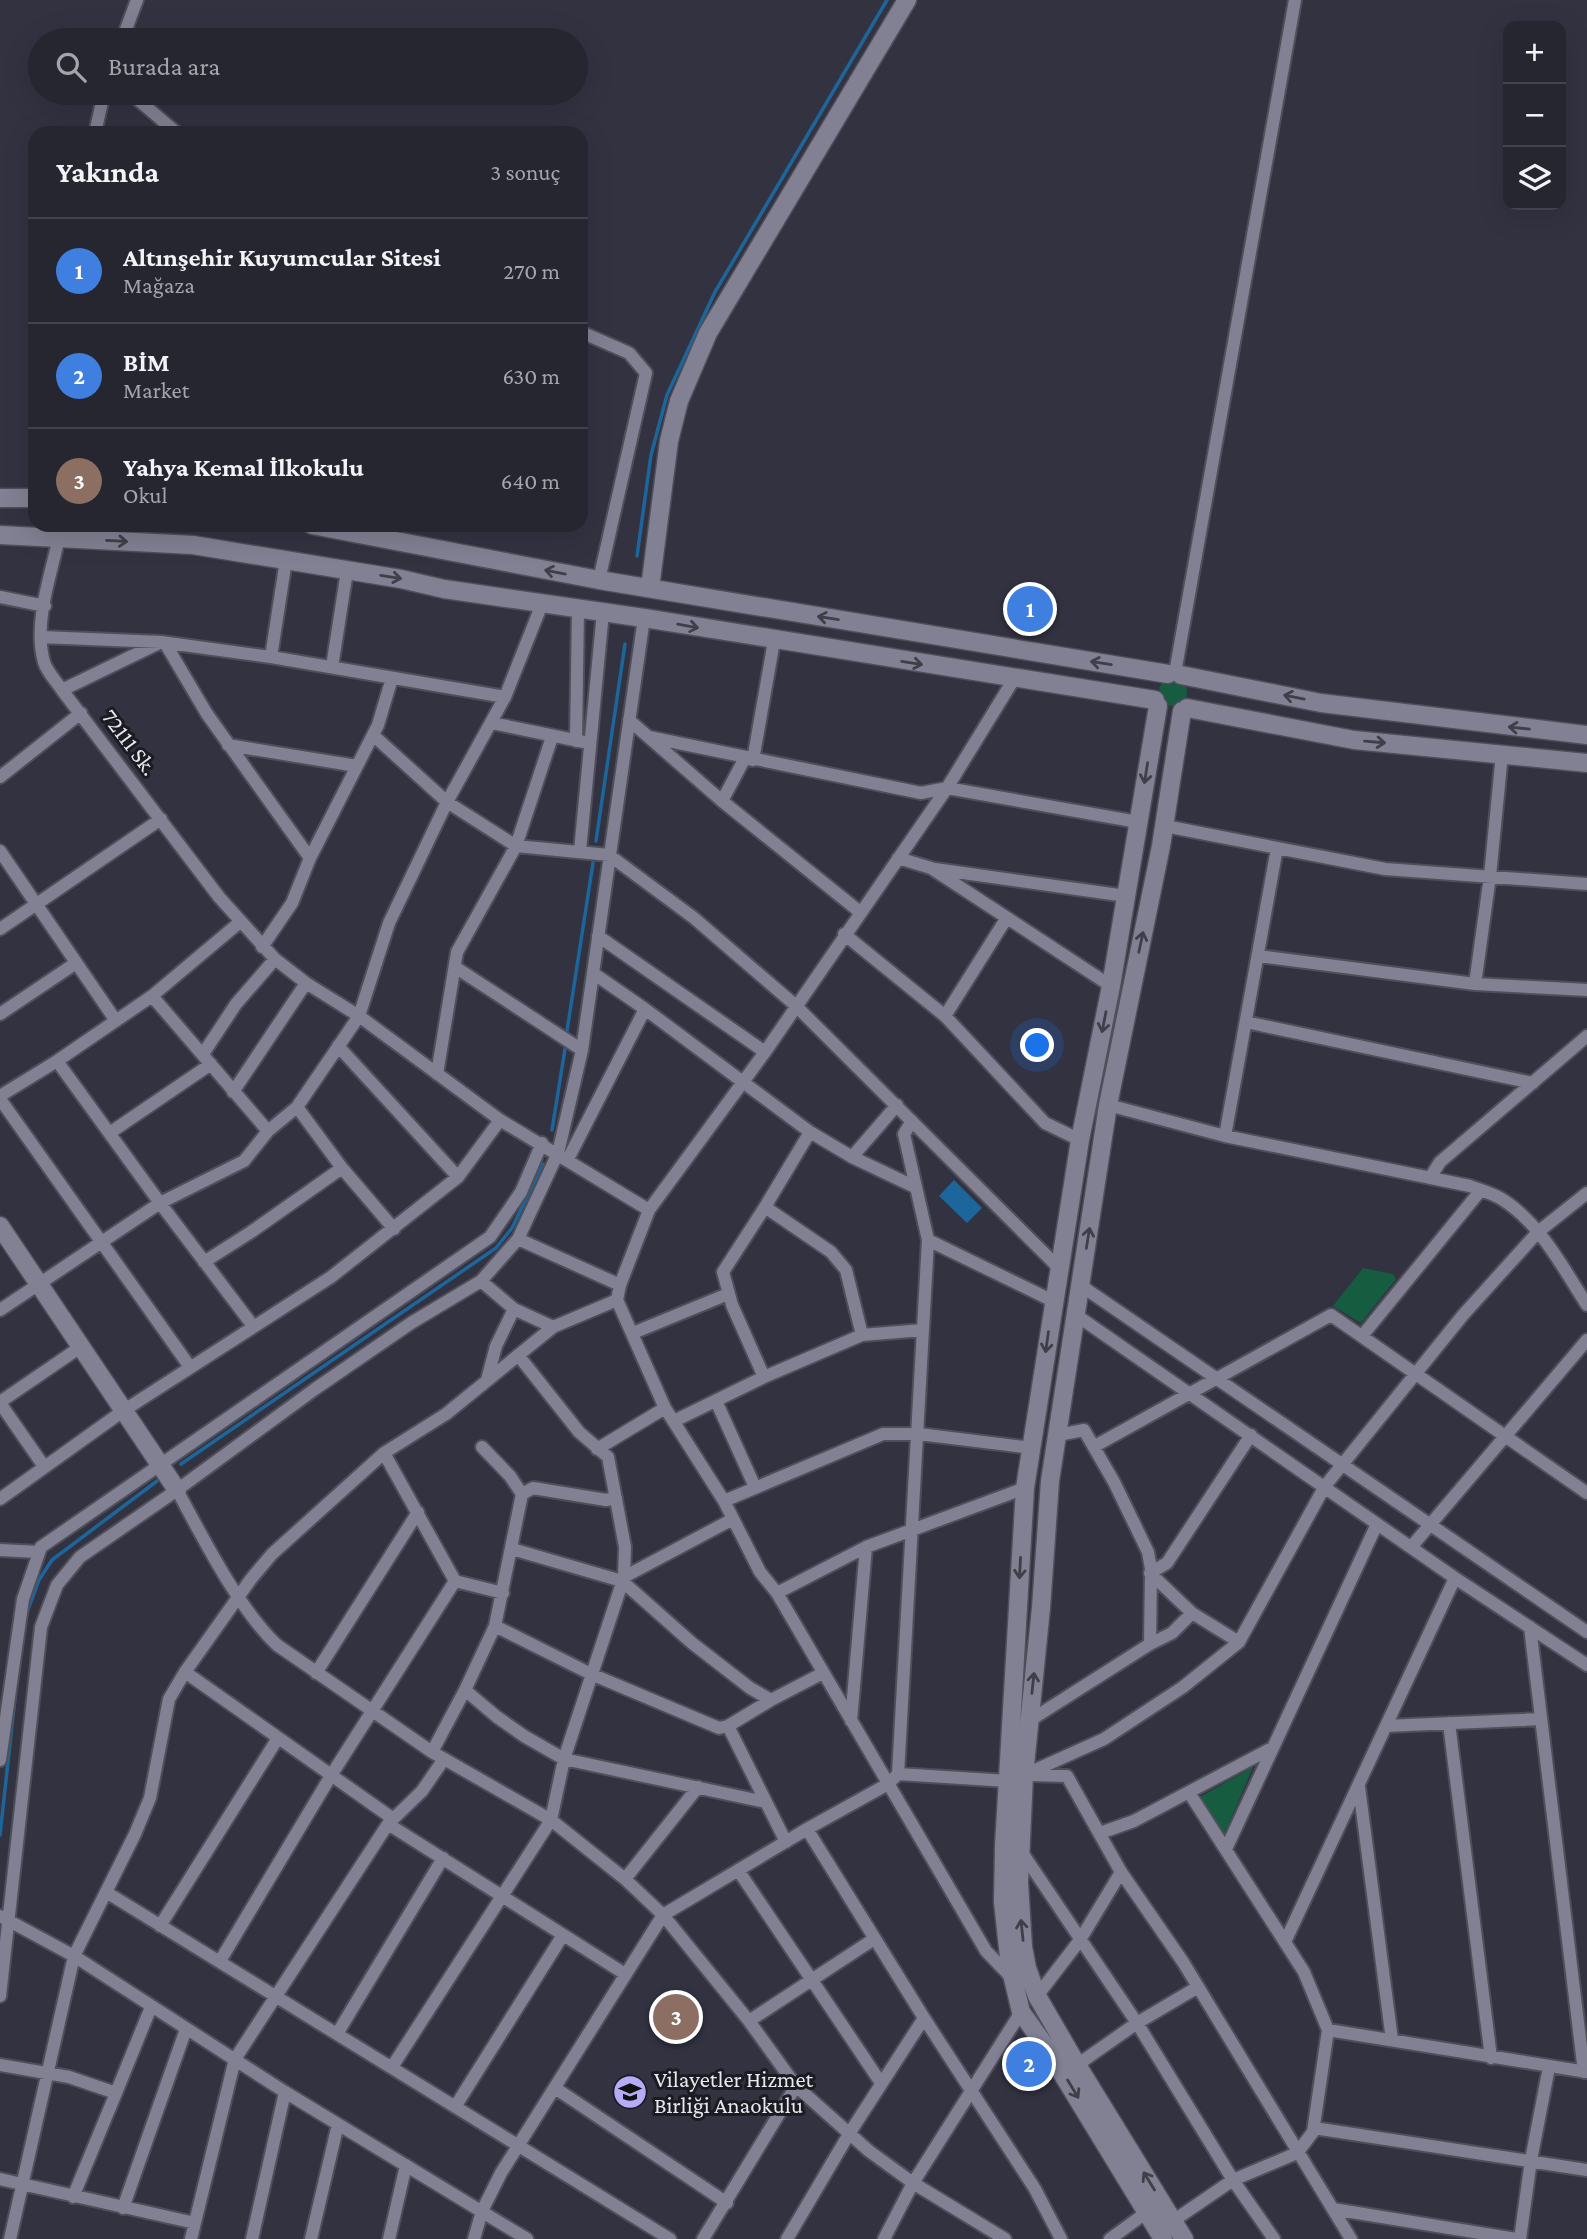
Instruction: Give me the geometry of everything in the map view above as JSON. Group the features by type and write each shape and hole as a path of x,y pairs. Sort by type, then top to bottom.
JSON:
{"main road":[{"path":"650,588 669,441 678,401 708,332 907,0"},
{"path":"0,498 28,498"},
{"path":"349,532 599,580 1174,674 1321,703 1587,735"},
{"path":"0,535 193,545 542,604 644,618 1130,697 1156,703 1169,713 1184,709 1354,740 1587,763"},
{"path":"1163,2239 1046,2047 1021,2012 1010,1966 1003,1902 1016,1778 1025,1488 1080,1140 1111,986 1154,726 1154,687 1157,681 1174,674 1187,678 1193,690 1191,702 1184,709 1179,732 1165,826 1108,1105 1051,1481 1029,1721 1016,1778 1021,1851 1020,1917 1027,1968 1037,1996 1184,2239"},
{"path":"1130,697 1144,704 1149,710 1154,726"},
{"path":"1179,732 1185,721 1206,712"},
{"path":"1,1228 79,1348 177,1490"}],"street":[{"path":"126,28 137,0"},
{"path":"1174,674 1294,0"},
{"path":"97,126 101,105"},
{"path":"144,105 169,126"},
{"path":"588,335 629,353 646,373 599,580"},
{"name":"72111 Sk.","path":"59,537 41,637 45,664 62,690 240,922 262,947 306,984 359,1016 500,1120 649,1210"},
{"path":"271,657 286,560"},
{"path":"332,667 347,571"},
{"path":"0,597 45,607"},
{"path":"0,1310 160,1203 244,1161 268,1131 296,1107 359,1016 389,923 447,802 505,697 542,604"},
{"path":"576,741 578,609"},
{"path":"580,851 603,612"},
{"path":"563,1156 582,1050 644,618"},
{"path":"41,637 163,642 271,657 505,697"},
{"path":"722,801 749,759 774,640"},
{"path":"62,690 163,642"},
{"path":"163,642 207,714 310,858"},
{"path":"262,947 292,903 310,858 379,725 392,678"},
{"path":"1014,679 947,788 765,1052 649,1210 620,1285 617,1300 665,1408 724,1501 760,1572 778,1593 986,1951 1014,1980"},
{"path":"0,777 81,713"},
{"path":"629,720 722,801 860,912"},
{"path":"492,723 590,743"},
{"path":"373,735 447,802 516,846 609,855 694,918 795,1005 1059,1268"},
{"path":"437,1074 457,952 516,846 552,737"},
{"path":"649,737 920,793 947,788 1138,822"},
{"path":"228,744 357,766"},
{"path":"1475,984 1490,876 1502,754"},
{"path":"0,929 162,819"},
{"path":"1165,826 1385,869 1587,884"},
{"path":"1225,1136 1277,848"},
{"path":"0,850 116,1021"},
{"path":"898,858 931,868 1126,896"},
{"path":"931,868 1111,986"},
{"path":"945,1016 1006,919"},
{"path":"190,1367 0,1098 152,996 240,922"},
{"path":"844,934 945,1016 1045,1123 1080,1140"},
{"path":"598,936 765,1052"},
{"path":"1259,956 1475,984 1587,990"},
{"path":"110,1132 207,1059 236,1004 275,959"},
{"path":"0,1014 76,963"},
{"path":"455,967 582,1050"},
{"path":"593,973 810,1132 852,1157 915,1187"},
{"path":"233,1091 306,984"},
{"path":"152,996 268,1131"},
{"path":"0,1996 5,1918 41,1627 57,1584 80,1557 177,1490 315,1388 411,1323 481,1281 517,1239 645,1009"},
{"path":"1246,1022 1533,1083"},
{"path":"1430,1178 1440,1162 1587,1036"},
{"path":"338,1046 458,1177"},
{"path":"57,1061 253,1326"},
{"path":"852,1157 897,1105"},
{"path":"1108,1105 1225,1136 1481,1190 1507,1203 1538,1232 1587,1305"},
{"path":"296,1107 342,1168 394,1229"},
{"path":"0,1499 123,1411 331,1278 458,1177 500,1120"},
{"path":"474,2239 482,2211 501,2173 663,1915 888,1784 898,1774 928,1240 904,1134 912,1121"},
{"path":"764,1377 732,1306 723,1272 810,1132"},
{"path":"0,1760 23,1599 41,1547 490,1237 521,1192 542,1143"},
{"path":"204,1262 342,1168"},
{"path":"1363,1336 1481,1190"},
{"path":"1016,1778 1104,1740 1183,1687 1239,1642 1325,1486 1463,1315 1538,1232 1587,1193"},
{"path":"765,1206 831,1252 846,1270 862,1335"},
{"path":"517,1239 620,1285"},
{"path":"928,1240 1053,1301"},
{"path":"481,1281 514,1309 553,1327"},
{"path":"1080,1285 1587,1632"},
{"path":"633,1333 729,1294"},
{"path":"12,2238 22,2183 75,1956 150,1798 169,1699 186,1671 272,1554 384,1452 446,1414 553,1327 617,1300"},
{"path":"487,1380 496,1346 514,1309"},
{"path":"1076,1315 1455,1578 1587,1665"},
{"path":"1095,1446 1331,1315 1587,1493"},
{"path":"674,1421 764,1377 862,1335 923,1330"},
{"path":"1412,1546 1587,1340"},
{"path":"43,1465 0,1402 79,1348"},
{"path":"392,2067 551,1820 564,1759 623,1579 625,1547 608,1457 579,1432 518,1355"},
{"path":"716,1401 755,1487"},
{"path":"597,1449 665,1408"},
{"path":"1058,1435 1084,1430 1095,1446 1148,1552 1150,1644"},
{"path":"724,1501 883,1434 919,1434 1032,1448"},
{"path":"1150,1573 1167,1563 1251,1435"},
{"path":"432,1752 495,1626 522,1494 510,1476 482,1447"},
{"path":"384,1452 455,1581 503,1593"},
{"path":"522,1494 533,1488 606,1500 616,1498"},
{"path":"778,1593 866,1547 1025,1488"},
{"path":"177,1490 208,1547 269,1637 432,1752 551,1820 625,1879 663,1915 749,2021 796,2086 869,2151 913,2183 1005,2239"},
{"path":"316,1672 418,1512"},
{"path":"623,1579 733,1519"},
{"path":"1227,1849 1377,1524"},
{"path":"851,1721 866,1547"},
{"path":"512,1549 623,1579 692,1643 750,1688 771,1700"},
{"path":"0,1550 38,1552"},
{"path":"1150,1573 1192,1613 1239,1642"},
{"path":"1285,1942 1455,1578"},
{"path":"220,1961 332,1774 455,1581"},
{"path":"1029,1721 1150,1644 1172,1633 1192,1613"},
{"path":"495,1626 591,1674 719,1728 728,1726 823,1673"},
{"path":"1328,2029 1585,2072 1530,1627"},
{"path":"186,1671 332,1774 390,1821 443,1858 625,1974"},
{"path":"465,1690 506,1723 564,1759 765,1802"},
{"path":"1386,1726 1541,1719"},
{"path":"1449,1723 1491,2058"},
{"path":"728,1726 786,1842"},
{"path":"160,1926 278,1738"},
{"path":"1100,1833 1134,1821 1190,1794 1272,1748"},
{"path":"191,2239 235,2059 390,1821 422,1791 444,1759"},
{"path":"898,1774 1016,1778 1068,1776 1121,1872 1198,1987 1352,2239"},
{"path":"1358,1785 1391,2040"},
{"path":"625,1879 698,1787"},
{"path":"1173,2221 1233,2180 1297,2152 1314,2128 1328,2029 1304,1972 1190,1794"},
{"path":"807,1829 924,2018 1035,2189 1061,2239"},
{"path":"1021,1851 1137,2023 1233,2180 1274,2239"},
{"path":"337,2034 443,1858"},
{"path":"738,1870 881,2083"},
{"path":"1037,1996 1080,1940 1121,1872"},
{"path":"106,1892 670,2239"},
{"path":"5,1918 75,1956 285,2092 527,2239"},
{"path":"455,2107 563,1935"},
{"path":"749,2021 874,1939"},
{"path":"1077,2065 1137,2023 1198,1987"},
{"path":"73,2197 151,2007"},
{"path":"884,2239 913,2183 1021,2012"},
{"path":"787,2239 849,2134 924,2018"},
{"path":"123,2208 186,2029"},
{"path":"0,2065 48,2072 116,2093"},
{"path":"1333,2209 1518,2239 1549,2067"},
{"path":"703,2239 796,2086"},
{"path":"555,2088 727,2203"},
{"path":"252,2239 285,2092"},
{"path":"311,2239 338,2124"},
{"path":"1314,2128 1587,2170"},
{"path":"389,2239 405,2165"},
{"path":"0,2179 195,2223"},
{"path":"1110,2239 1147,2212"}],"green space":[{"path":"1173,678 1183,682 1187,692 1183,702 1173,706 1163,702 1159,692 1163,682"},
{"path":"1363,1268 1393,1274 1396,1279 1361,1323 1333,1306"},
{"path":"1253,1767 1224,1835 1200,1797"}],"water":[{"path":"954,1180 982,1208 967,1223 939,1196"}],"waterway":[{"path":"637,556 651,455 667,395 715,292 887,0"},
{"path":"596,841 625,644"},
{"path":"567,1031 593,863"},
{"path":"552,1130 565,1049"},
{"path":"181,1464 496,1248 512,1228 543,1164"},
{"path":"26,1615 39,1580 52,1560 157,1481"},
{"path":"0,1835 15,1698"}],"place":[{"name":"Altınşehir Kuyumcular Sitesi","path":"1030,609"},
{"name":"Yahya Kemal İlkokulu","path":"676,2017"},
{"name":"BİM","path":"1029,2064"},
{"name":"Vilayetler Hizmet Birliği Anaokulu","path":"630,2092"}]}
